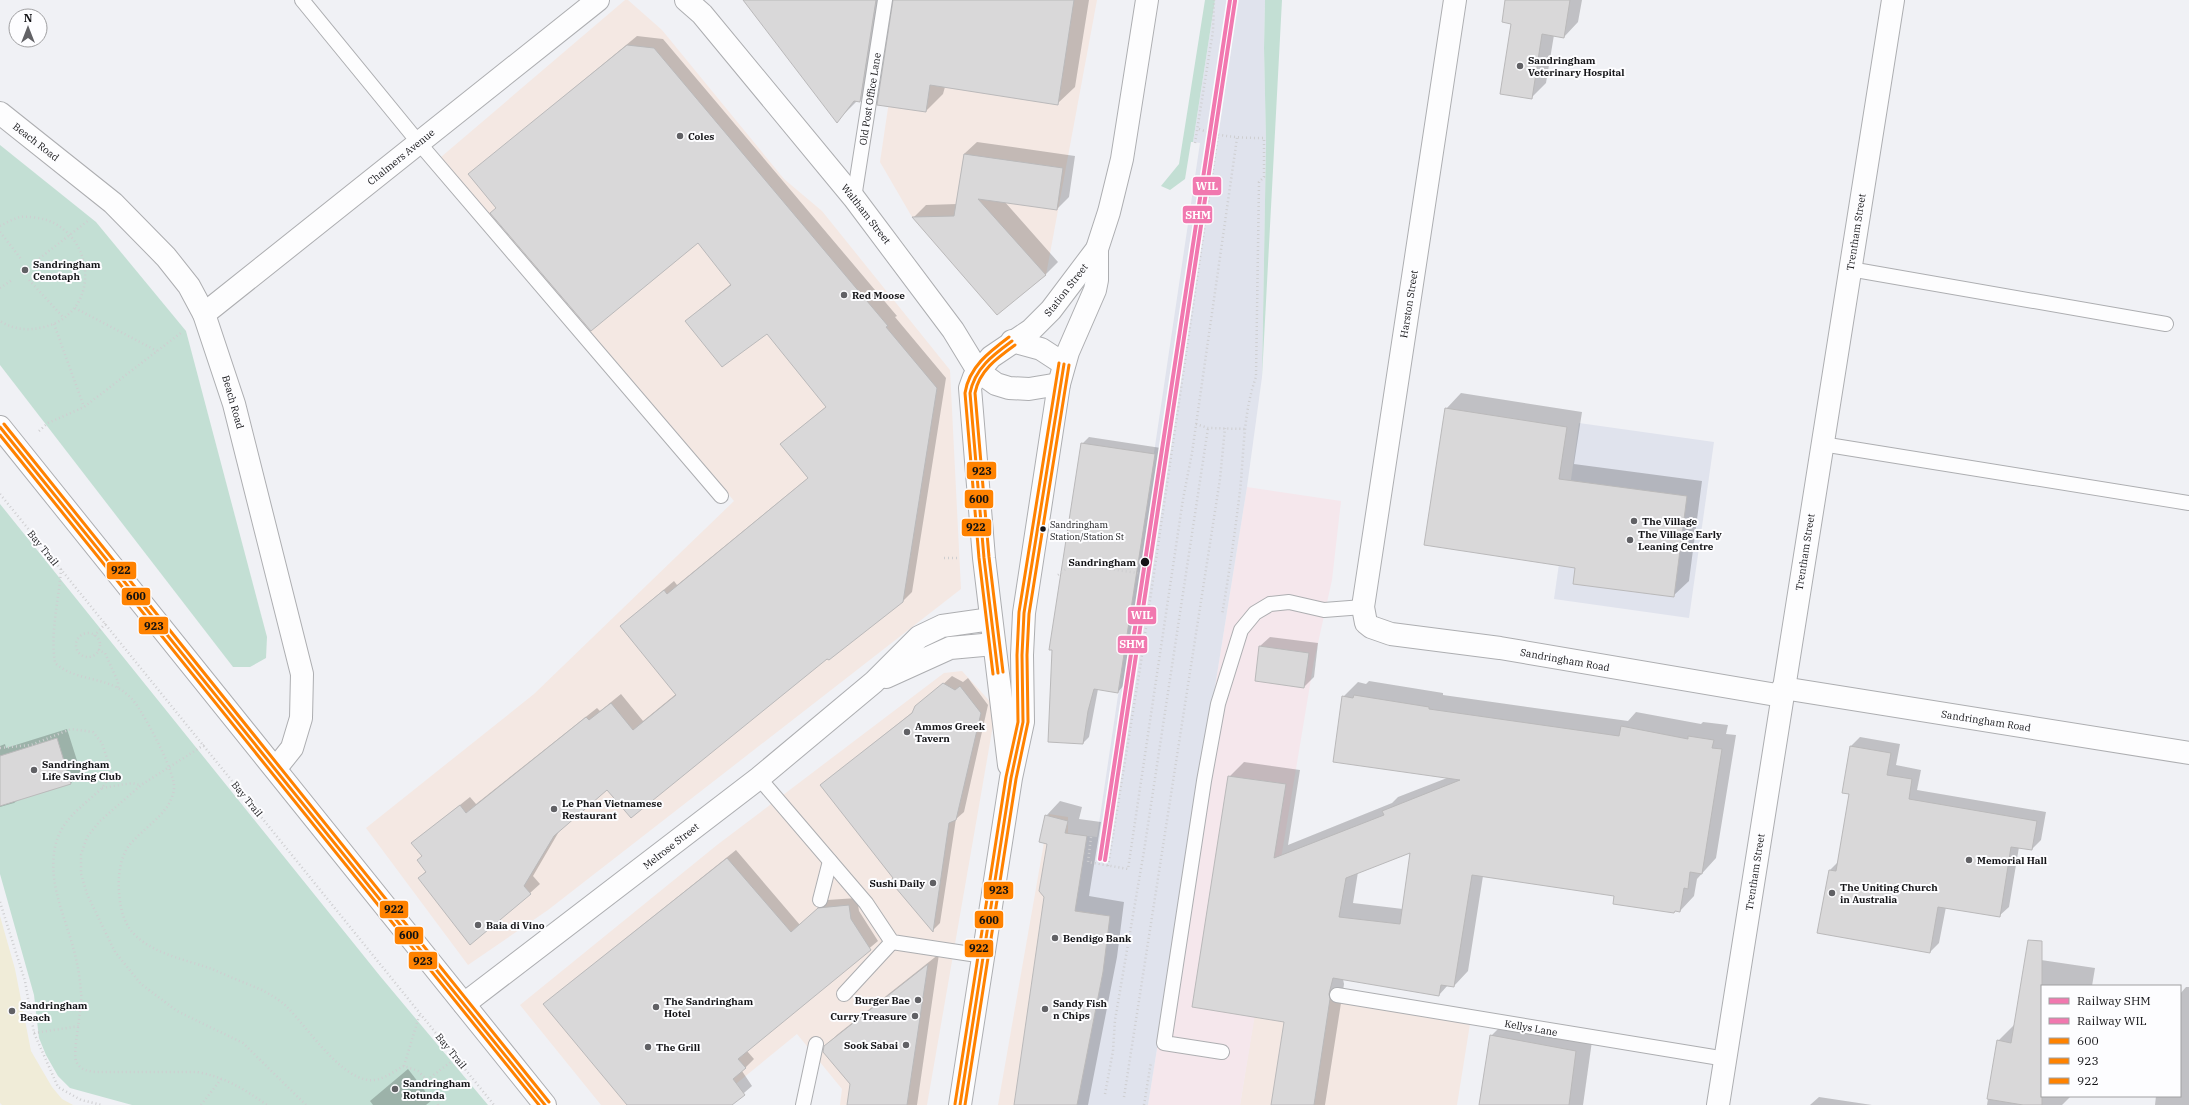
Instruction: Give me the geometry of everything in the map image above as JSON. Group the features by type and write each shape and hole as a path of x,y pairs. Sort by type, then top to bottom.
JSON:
{"street":[{"name":"Chalmers Avenue","path":"204,314 598,0"},
{"name":"Waltham Street","path":"686,0 702,14 854,198 949,325 978,371 996,384 1009,388 1029,389 1062,374"},
{"name":"Station Street","path":"960,1105 1011,778 1023,722 1023,627 1062,374 1095,290 1097,280 1097,249 1109,212 1122,158 1147,0"},
{"name":"Harston Street","path":"1363,607 1455,0"},
{"name":"Trentham Street","path":"1718,1105 1893,0"},
{"name":"Beach Road","path":"0,113 113,203 166,257 189,286 204,314 234,404 302,674 302,718 292,748 276,768"},
{"name":"Station Street","path":"1011,778 991,619 970,401 972,382 978,371 991,357 1012,341 1031,330 1051,310 1097,249"},
{"path":"1012,341 1041,349 1062,374"},
{"path":"0,426 545,1105"},
{"name":"Sandringham Road","path":"1363,607 1366,623 1372,627 1391,634 1500,648 2189,753"},
{"path":"991,619 1023,627"},
{"name":"Melrose Street","path":"464,1004 759,778 874,682 922,634 955,623 991,619"},
{"path":"994,644 1023,627"},
{"name":"Melrose Street","path":"874,682 937,652 958,647 994,644"}],"lane":[{"path":"302,0 419,143 721,496"},
{"name":"Old Post Office Lane","path":"854,198 885,0"},
{"path":"1850,269 2166,324"},
{"path":"1822,444 2188,503"},
{"path":"1222,1052 1164,1043 1204,781 1218,704 1240,630 1255,613 1270,604 1289,602 1324,610 1363,607"},
{"path":"759,778 866,903 892,942"},
{"path":"820,900 830,861"},
{"path":"844,994 855,971 892,942 984,956"},
{"name":"Kellys Lane","path":"1337,995 1726,1059"},
{"path":"803,1105 816,1044"}],"path":[{"path":"1195,143 1213,31 1214,0"},
{"path":"1198,129 1218,135 1237,138 1264,138 1264,177 1259,182 1256,377 1250,393 1240,490 1221,622"},
{"path":"1108,866 1141,662 1218,135"},
{"path":"1091,837 1088,862 1128,869 1183,498 1196,424 1237,138"},
{"path":"36,261 69,234 113,203"},
{"path":"0,226 20,217 40,218 58,224 74,237 82,251 86,270 84,290 75,308 54,324 31,330 11,328 0,321"},
{"path":"0,232 22,260"},
{"path":"0,288 12,280"},
{"path":"29,280 63,317"},
{"path":"75,308 157,351"},
{"path":"18,450 48,423 84,407 204,314"},
{"path":"54,324 84,407"},
{"path":"1196,424 1208,428 1245,430"},
{"path":"1106,1094 1113,1051 1118,1004 1144,851 1208,428"},
{"path":"1124,1097 1220,479 1225,428"},
{"name":"Bay Trail","path":"0,494 106,623 494,1105"},
{"path":"1058,575 1072,564 1138,573"},
{"path":"61,569 60,595 53,639 55,663 65,672 111,684 123,690 136,704 170,768 175,787 173,795 158,816 128,847 121,865 118,886 120,908 122,915 135,935 155,948 262,990 276,998 287,1008 319,1044 357,1077 369,1080 380,1079 404,1066 420,1013"},
{"path":"94,636 106,623"},
{"path":"89,634 94,636 99,643 98,650 94,656 86,657 77,650 76,642 81,636 89,634"},
{"path":"98,650 105,652 118,682 118,688"},
{"path":"0,748 31,745 71,729 93,732 102,743 111,770 102,788 80,805 64,825 55,847 54,862 57,898 74,948 81,985 82,1002 80,1026 74,1053 76,1063 83,1069 95,1072 197,1072 222,1078 236,1084 267,1105"},
{"path":"204,745 141,785 100,821 86,837 81,855 81,874 87,894 115,952 141,984 178,1011 243,1043 306,1105"},
{"path":"102,788 132,783 141,785"},
{"path":"0,902 24,981 34,1033 58,1087 81,1100 102,1105"},
{"path":"34,1033 80,1026"},
{"path":"427,1080 456,1058"},
{"path":"1144,1105 1152,1058"},
{"path":"404,1066 418,1071 427,1080 435,1092 438,1105"},
{"path":"201,1105 222,1078"}],"shaded area":[{"path":"625,0 628,0 662,30 784,179 822,211 950,370 961,589 548,910 468,965 366,828 534,694 734,501 709,471 586,350 441,157"},
{"path":"904,0 1097,0 1046,275 997,315 912,217 880,162"},
{"path":"1215,0 1265,0 1264,48 1266,142 1262,377 1247,487 1148,1105 1077,1105 1103,972 1110,916 1072,910 1079,887 1087,836 1097,837 1200,143 1193,142"},
{"name":"The Village","path":"1579,423 1714,442 1689,618 1554,599"},
{"path":"1247,487 1341,501 1332,580 1314,661 1240,1105 1148,1105"},
{"path":"962,671 996,708 927,1105 840,1105 842,1089 797,1034 710,1105 601,1105 520,1005 717,845 944,673"},
{"path":"1049,814 1068,817 1068,833 1087,836 1079,887 1110,916 1103,972 1077,1105 998,1105"},
{"path":"1259,986 1470,1024 1457,1105 1240,1105"}],"green space":[{"path":"1205,0 1215,0 1193,142 1191,142 1185,179 1170,190 1161,186 1179,164"},
{"path":"1265,0 1282,0 1262,377 1266,142 1264,48"},
{"path":"0,145 96,222 186,331 267,637 266,658 250,667 233,667 0,365"},
{"path":"0,504 380,976 488,1105 132,1105 70,1088 58,1076 46,1055 39,1038 34,995 0,874"}],"sand":[{"name":"Sandringham Beach","path":"0,916 15,969 31,1051 52,1087 62,1099 73,1105 2,1105 0,1103"}],"building":[{"path":"743,0 876,0 860,102 854,101 837,123"},
{"path":"893,0 1074,0 1058,105 930,85 926,112 877,105"},
{"name":"Sandringham Veterinary Hospital","path":"1505,0 1570,0 1564,38 1542,34 1532,99 1500,94 1511,24 1502,22"},
{"path":"627,45 654,48 888,326 886,327 937,388 903,602 829,660 827,659 631,818 607,790 554,836 524,886 531,894 470,945 418,878 426,872 417,860 422,856 411,843 460,805 466,813 586,717 589,720 611,703 633,730 676,695 620,626 664,590 667,594 808,478 780,444 826,407 767,334 722,367 685,321 731,285 698,243 591,331 490,213 496,208 468,174"},
{"path":"964,154 1063,168 1057,210 978,199 1046,275 997,315 912,217 954,216"},
{"path":"1445,408 1567,427 1559,479 1687,496 1674,597 1573,584 1575,568 1424,545"},
{"path":"1081,443 1155,454 1118,693 1094,689 1088,711 1083,744 1048,742 1052,650 1049,650"},
{"path":"1259,646 1309,653 1304,688 1255,681"},
{"path":"943,683 955,690 960,686 981,713 956,820 949,823 933,932 890,881 893,878 820,785 912,713 915,706"},
{"path":"1354,695 1429,707 1429,709 1619,736 1621,726 1688,739 1688,736 1714,740 1712,748 1722,749 1702,874 1690,872 1688,889 1684,888 1680,912 1675,911 1674,913 1613,904 1614,896 1472,875 1454,987 1441,985 1439,996 1333,978 1329,994 1330,999 1314,1105 1271,1105 1284,1022 1192,1007 1228,776 1286,784 1274,858 1384,815 1382,811 1460,780 1333,762 1342,696 1353,698","holes":["1410,853 1400,924 1339,917 1346,878"]},
{"name":"Sandringham Life Saving Club","path":"57,738 71,784 0,806 0,756"},
{"path":"1850,746 1891,753 1887,775 1912,779 1909,799 2037,821 2032,850 2011,847 2000,917 1938,907 1930,953 1817,933 1829,870 1836,871 1849,794 1842,793"},
{"path":"1045,815 1068,821 1065,833 1087,836 1075,911 1110,916 1103,972 1077,1105 1014,1105 1044,897 1039,891 1047,844 1039,842"},
{"path":"727,858 791,932 818,908 849,905 851,919 871,950 738,1059 746,1068 733,1079 745,1095 732,1105 627,1105 543,1004"},
{"path":"2028,940 2042,941 2042,1105 2023,1105 1987,1099 1997,1040 2011,1043"},
{"path":"928,964 907,1105 847,1105 850,1084 823,1052 824,1046"},
{"path":"1490,1035 1576,1051 1569,1105 1479,1105"}],"rail line":[{"name":"SHM","path":"1100,859 1230,0"},
{"name":"WIL","path":"1105,860 1235,1"}],"transit line":[{"name":"922","path":"993,674 979,558 965,393 967,384 975,368 987,354 1009,337"},
{"name":"600","path":"998,673 984,558 970,393 972,384 980,369 1012,341"},
{"name":"923","path":"1003,672 989,557 975,393 980,378 995,360 1015,345"},
{"name":"922","path":"955,1104 1006,777 1018,722 1017,655 1019,612 1059,363"},
{"name":"600","path":"960,1105 1011,778 1023,722 1022,655 1024,613 1064,364"},
{"name":"923","path":"965,1105 1016,779 1028,722 1027,655 1029,614 1069,365"},
{"name":"922","path":"4,424 549,1102"},
{"name":"600","path":"0,427 545,1105"},
{"name":"923","path":"0,435 539,1105"}],"place":[{"name":"Sandringham Veterinary Hospital","path":"1520,66"},
{"name":"Coles","path":"680,136"},
{"name":"Sandringham Cenotaph","path":"25,270"},
{"name":"Red Moose","path":"844,295"},
{"name":"The Village","path":"1634,521"},
{"name":"Sandringham Station/Station St","path":"1043,529"},
{"name":"The Village Early Leaning Centre","path":"1630,540"},
{"name":"Sandringham","path":"1145,562"},
{"name":"Ammos Greek Tavern","path":"907,732"},
{"name":"Sandringham Life Saving Club","path":"34,770"},
{"name":"Le Phan Vietnamese Restaurant","path":"554,809"},
{"name":"Memorial Hall","path":"1969,860"},
{"name":"Sushi Daily","path":"933,883"},
{"name":"The Uniting Church in Australia","path":"1832,893"},
{"name":"Baia di Vino","path":"478,925"},
{"name":"Bendigo Bank","path":"1055,938"},
{"name":"Burger Bae","path":"918,1000"},
{"name":"The Sandringham Hotel","path":"656,1007"},
{"name":"Sandy Fish n Chips","path":"1045,1009"},
{"name":"Sandringham Beach","path":"12,1011"},
{"name":"Curry Treasure","path":"915,1016"},
{"name":"Sook Sabai","path":"906,1045"},
{"name":"The Grill","path":"648,1047"},
{"name":"Sandringham Rotunda","path":"395,1089"}]}
